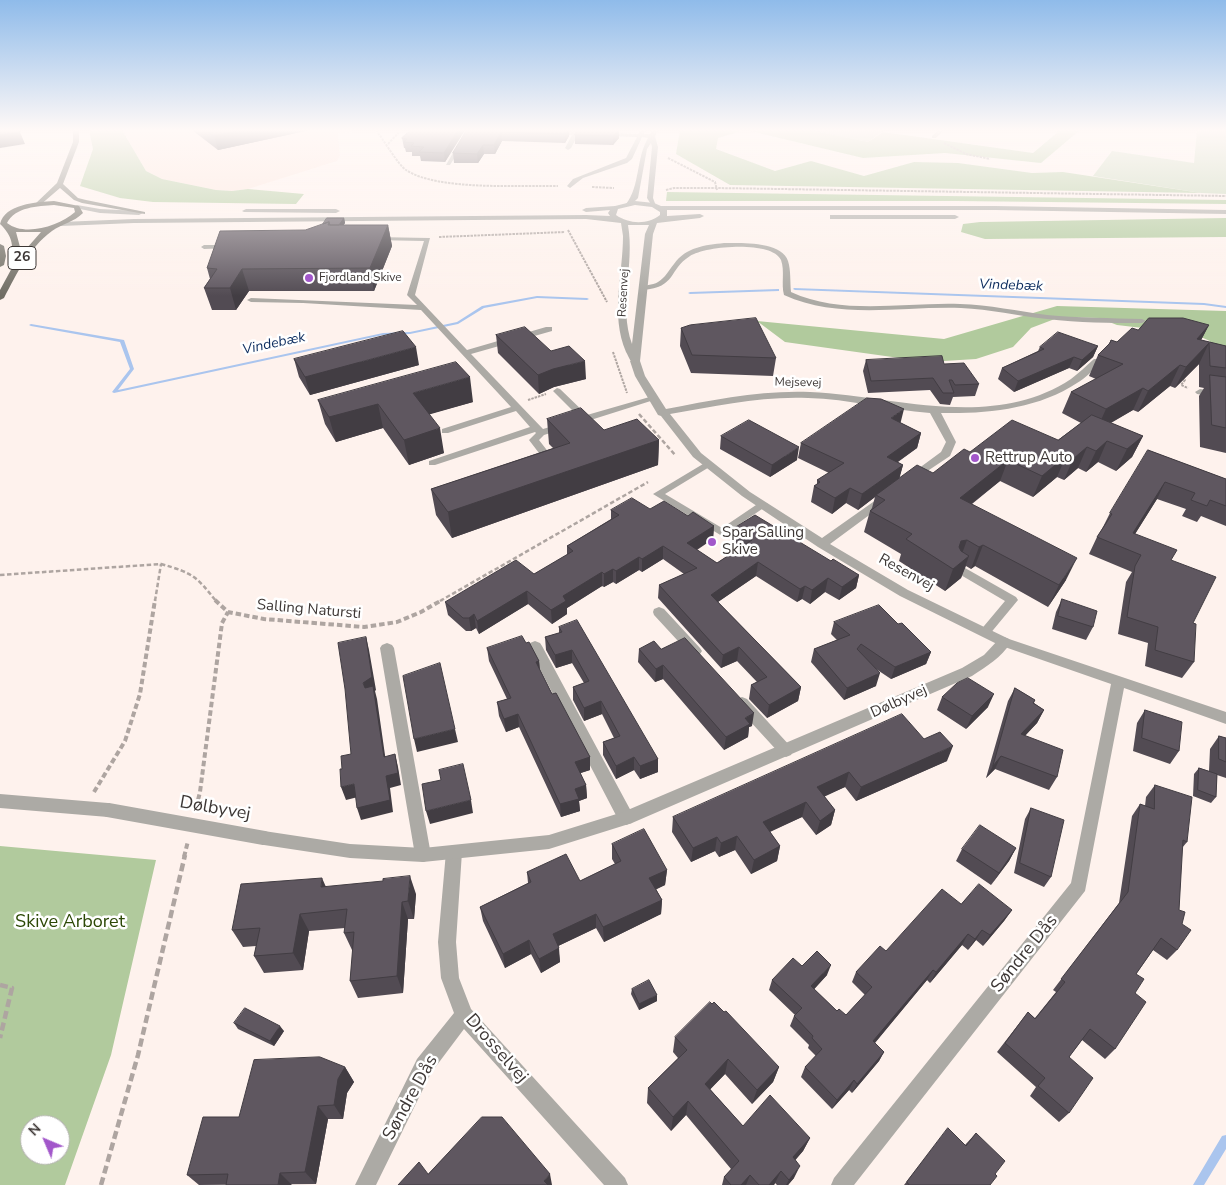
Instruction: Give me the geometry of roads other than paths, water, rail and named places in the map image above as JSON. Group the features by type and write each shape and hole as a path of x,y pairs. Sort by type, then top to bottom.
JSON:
{"main road":[{"path":"37,205 59,186"},
{"path":"59,186 73,206"},
{"path":"59,186 76,199 84,202 143,213"},
{"name":"26","path":"0,210 37,205 73,206 79,213 76,217 53,227 30,230 6,227"},
{"name":"26","path":"0,285 16,257 18,243 3,223 4,219 24,208"},
{"name":"26","path":"0,298 27,250 33,242 53,227"},
{"name":"26","path":"0,246 2,256 0,265"}],"street":[{"path":"629,204 635,198 637,185"},
{"path":"651,185 650,198 665,213 658,220"},
{"path":"370,210 616,208 629,204 657,206 995,208 1226,212"},
{"path":"73,206 116,212 162,212"},
{"path":"616,208 612,213 616,218"},
{"path":"237,212 341,211"},
{"path":"971,216 1152,211"},
{"path":"62,224 134,221 586,217 616,218 624,222 639,224 658,220 721,216"},
{"path":"826,217 962,216"},
{"name":"Resenvej","path":"635,361 649,234 658,220"},
{"name":"Resenvej","path":"624,222 628,236 622,310 624,332 640,376 653,399 662,414 697,455 763,505 822,544 904,593 1004,642 1226,718"},
{"name":"Mejsevej","path":"662,414 735,400 781,395 810,395 934,410 1007,406 1044,396 1072,383 1097,361"},
{"path":"1200,392 1226,396"},
{"path":"822,544 946,454 950,442 934,410"},
{"path":"659,612 706,663"},
{"name":"Dølbyvej","path":"0,801 108,810 264,838 350,851 423,854 548,842 626,818 967,672 989,659 1004,642"},
{"path":"535,646 626,818"},
{"path":"387,648 423,854"},
{"name":"Søndre Dås","path":"841,1185 1080,886 1118,682"},
{"path":"732,692 786,751"},
{"name":"Drosselvej","path":"454,852 447,942 450,978 464,1015 618,1185"},
{"name":"Søndre Dås","path":"366,1185 424,1066 464,1015"}],"lane":[{"path":"363,239 428,240 410,295 465,353 476,371 515,406 538,430"},
{"path":"643,288 661,285 688,253 699,249 754,246 769,248 778,253 784,260 787,294 795,299 810,303 868,308 961,306 1078,320 1142,321"},
{"path":"204,247 234,247"},
{"path":"250,300 422,308"},
{"path":"465,353 549,329"},
{"path":"557,391 586,419"},
{"path":"432,463 538,430 586,419 653,399"},
{"path":"445,432 515,406"},
{"path":"531,464 548,458 534,440 538,430"},
{"path":"708,464 658,494 722,533 763,505"},
{"path":"958,568 1012,600 985,632"}],"waterway":[{"name":"Vindebæk","path":"795,289 1204,304 1226,307"},
{"name":"Vindebæk","path":"690,293 778,290"},
{"name":"Vindebæk","path":"31,325 122,341 132,369 114,392 383,334 410,333 458,323 483,307 537,297 587,299"},
{"path":"1198,1185 1226,1140"}],"place":[{"name":"Fjordland Skive","path":"309,278"},
{"name":"Rettrup Auto","path":"975,458"},
{"name":"Spar Salling Skive","path":"712,542"}],"park label":[{"name":"Skive Arboret","path":"70,923"}]}
